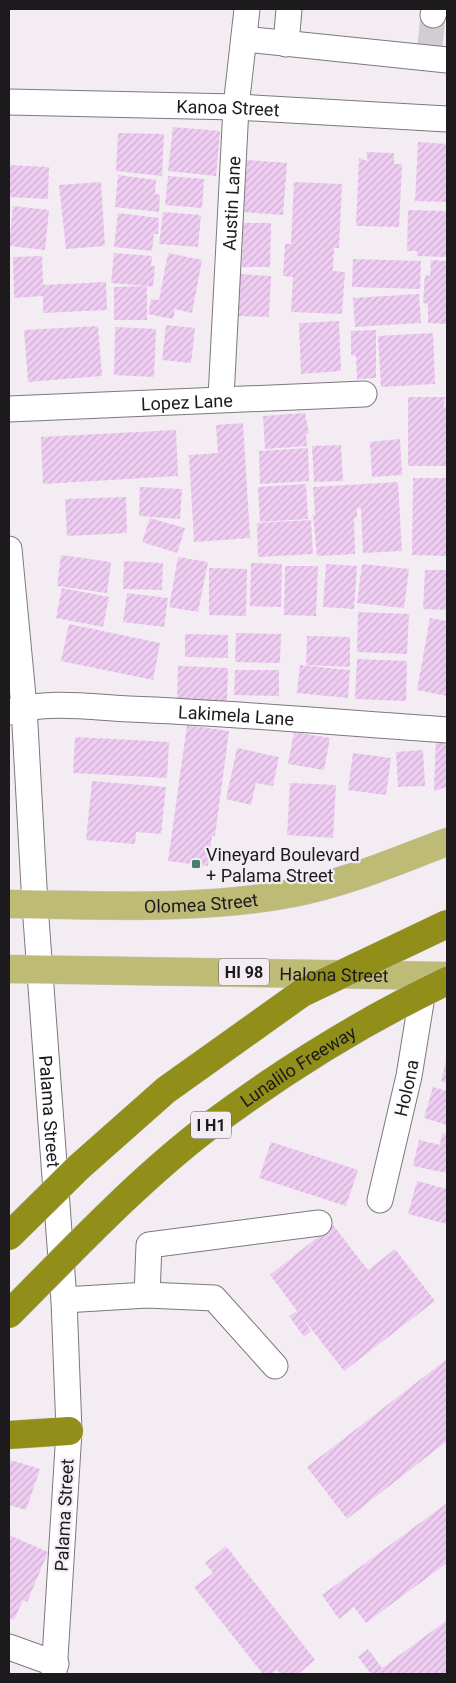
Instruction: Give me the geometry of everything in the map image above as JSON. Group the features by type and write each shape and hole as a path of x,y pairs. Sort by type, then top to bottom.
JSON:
{"highway":[{"path":"9,1236 79,1167 166,1090 302,993 447,924"},
{"name":"Lunalilo Freeway","path":"9,1314 142,1183 207,1128 338,1039 406,1001 440,977"},
{"path":"9,1435 69,1431"}],"main road":[{"name":"Olomea Street","path":"22,905 221,904 292,893 333,884 447,842"},
{"name":"HI 98","path":"9,969 42,969"},
{"name":"Halona Street","path":"42,969 440,977"}],"street":[{"name":"Austin Lane","path":"221,398 236,106 247,9"},
{"path":"286,44 289,9"},
{"path":"244,39 435,55"},
{"name":"Kanoa Street","path":"9,102 236,106 447,119"},
{"name":"Lopez Lane","path":"9,409 221,398 364,394"},
{"name":"Palama Street","path":"9,549 22,905 42,969 64,1300 69,1431 55,1669"},
{"name":"Lakimela Lane","path":"16,710 170,710 447,730"},
{"name":"Holona","path":"380,1200 409,1076 440,977"},
{"path":"148,1295 148,1245 319,1223"},
{"path":"64,1300 148,1295 214,1298 275,1366"},
{"path":"9,1647 55,1669"}],"building":[{"path":"173,127 220,131 216,176 168,171"},
{"path":"118,133 164,134 162,176 116,171"},
{"path":"418,142 447,144 447,202 415,201"},
{"path":"366,152 394,153 394,164 402,164 399,227 356,226 359,158 368,161"},
{"path":"247,160 287,163 283,215 243,212"},
{"path":"10,165 49,167 48,199 9,197"},
{"path":"118,175 156,180 155,194 160,195 159,212 115,207"},
{"path":"168,176 204,179 202,208 165,205"},
{"path":"101,182 105,246 66,249 59,185"},
{"path":"294,182 342,184 339,248 334,248 333,271 345,272 342,314 291,312 293,277 283,276 285,244 291,244"},
{"path":"13,206 49,210 45,250 9,246"},
{"path":"408,210 447,211 447,257 417,256 417,251 407,251"},
{"path":"163,212 201,215 198,247 159,244"},
{"path":"118,213 159,218 158,234 154,234 152,251 114,247"},
{"path":"243,223 271,223 270,267 242,267"},
{"path":"114,253 152,256 151,266 155,266 153,287 111,283"},
{"path":"168,253 202,260 192,313 175,309 173,319 148,314 151,299 159,300"},
{"path":"42,256 43,285 106,282 107,310 43,313 43,296 14,298 13,257"},
{"path":"353,259 421,261 420,289 352,287"},
{"path":"431,260 447,261 447,324 428,323 428,304 423,303 425,275 430,276"},
{"path":"240,274 271,276 269,317 238,316"},
{"path":"147,286 147,320 114,320 114,287"},
{"path":"419,294 421,323 355,327 353,298"},
{"path":"339,321 341,371 301,374 299,323"},
{"path":"166,325 195,328 191,363 162,360"},
{"path":"98,326 102,376 28,382 24,330"},
{"path":"115,327 156,329 154,377 114,375"},
{"path":"376,330 376,378 357,379 356,356 351,355 351,331"},
{"path":"433,333 435,384 381,387 378,336"},
{"path":"408,397 446,397 443,407 447,407 447,466 408,466"},
{"path":"305,413 309,433 306,434 307,446 265,449 263,416"},
{"path":"243,423 250,538 194,542 189,455 218,453 216,425"},
{"path":"176,430 178,476 43,484 41,437"},
{"path":"400,439 402,475 372,477 370,442"},
{"path":"341,445 343,481 314,482 312,446"},
{"path":"308,448 309,481 260,484 259,451"},
{"path":"413,478 447,478 447,556 412,555"},
{"path":"398,482 402,551 363,553 361,508 357,508 357,518 354,518 355,554 317,556 313,515 315,515 313,487"},
{"path":"306,484 308,519 260,522 258,487"},
{"path":"140,487 182,489 180,519 139,516"},
{"path":"126,497 127,533 67,536 65,499"},
{"path":"150,518 185,528 177,553 142,542"},
{"path":"311,520 313,554 258,557 257,523"},
{"path":"61,555 111,562 107,593 57,586"},
{"path":"178,557 208,562 198,612 169,607"},
{"path":"124,561 163,563 162,590 123,589"},
{"path":"251,563 282,564 281,607 250,606"},
{"path":"326,564 357,566 354,609 323,607"},
{"path":"362,564 409,569 404,608 357,603"},
{"path":"285,566 318,566 316,616 284,615"},
{"path":"209,568 247,569 246,616 209,615"},
{"path":"425,570 447,570 447,610 423,609"},
{"path":"62,588 109,597 103,627 56,618"},
{"path":"127,593 168,598 164,627 123,622"},
{"path":"358,612 409,614 407,654 357,652"},
{"path":"430,618 447,621 447,696 417,690"},
{"path":"69,624 160,643 153,680 61,661"},
{"path":"236,633 281,634 280,663 235,662"},
{"path":"185,634 228,635 228,658 185,657"},
{"path":"307,636 350,637 350,667 306,665"},
{"path":"357,659 407,661 406,701 355,699"},
{"path":"300,665 350,670 348,698 297,693"},
{"path":"178,666 228,668 227,703 177,701"},
{"path":"235,670 279,670 279,696 234,695"},
{"path":"187,725 229,731 215,836 212,836 208,866 168,861"},
{"path":"294,732 330,738 324,770 288,764"},
{"path":"436,735 447,735 447,787 434,791"},
{"path":"75,737 169,742 167,778 73,773"},
{"path":"237,748 279,757 273,786 256,783 251,805 226,799"},
{"path":"423,750 425,786 398,787 396,752"},
{"path":"353,753 391,758 386,795 348,790"},
{"path":"92,781 166,787 161,834 136,832 135,844 86,840"},
{"path":"290,783 336,785 333,838 287,835"},
{"path":"447,1057 447,1083 441,1081"},
{"path":"433,1087 447,1091 447,1125 424,1118"},
{"path":"442,1133 447,1134 447,1173 413,1166 419,1140 440,1145"},
{"path":"271,1142 358,1170 346,1206 259,1178"},
{"path":"417,1181 447,1189 447,1224 408,1214"},
{"path":"333,1225 368,1270 395,1249 435,1301 344,1371 302,1317 311,1331 304,1337 289,1316 297,1311 270,1275"},
{"path":"447,1359 447,1441 347,1519 307,1467"},
{"path":"11,1460 40,1469 26,1510 9,1505 9,1466"},
{"path":"447,1503 447,1563 366,1623 354,1607 339,1619 322,1595"},
{"path":"9,1535 48,1552 27,1602 23,1600 14,1620 9,1618"},
{"path":"226,1546 315,1660 298,1674 281,1674 277,1670 272,1674 263,1674 194,1587 213,1573 205,1563"},
{"path":"447,1620 447,1674 371,1674 358,1657 368,1649 382,1668"}],"tunnel":[{"path":"430,46 433,15"}],"place":[{"name":"Vineyard Boulevard + Palama Street","path":"196,864"}]}
